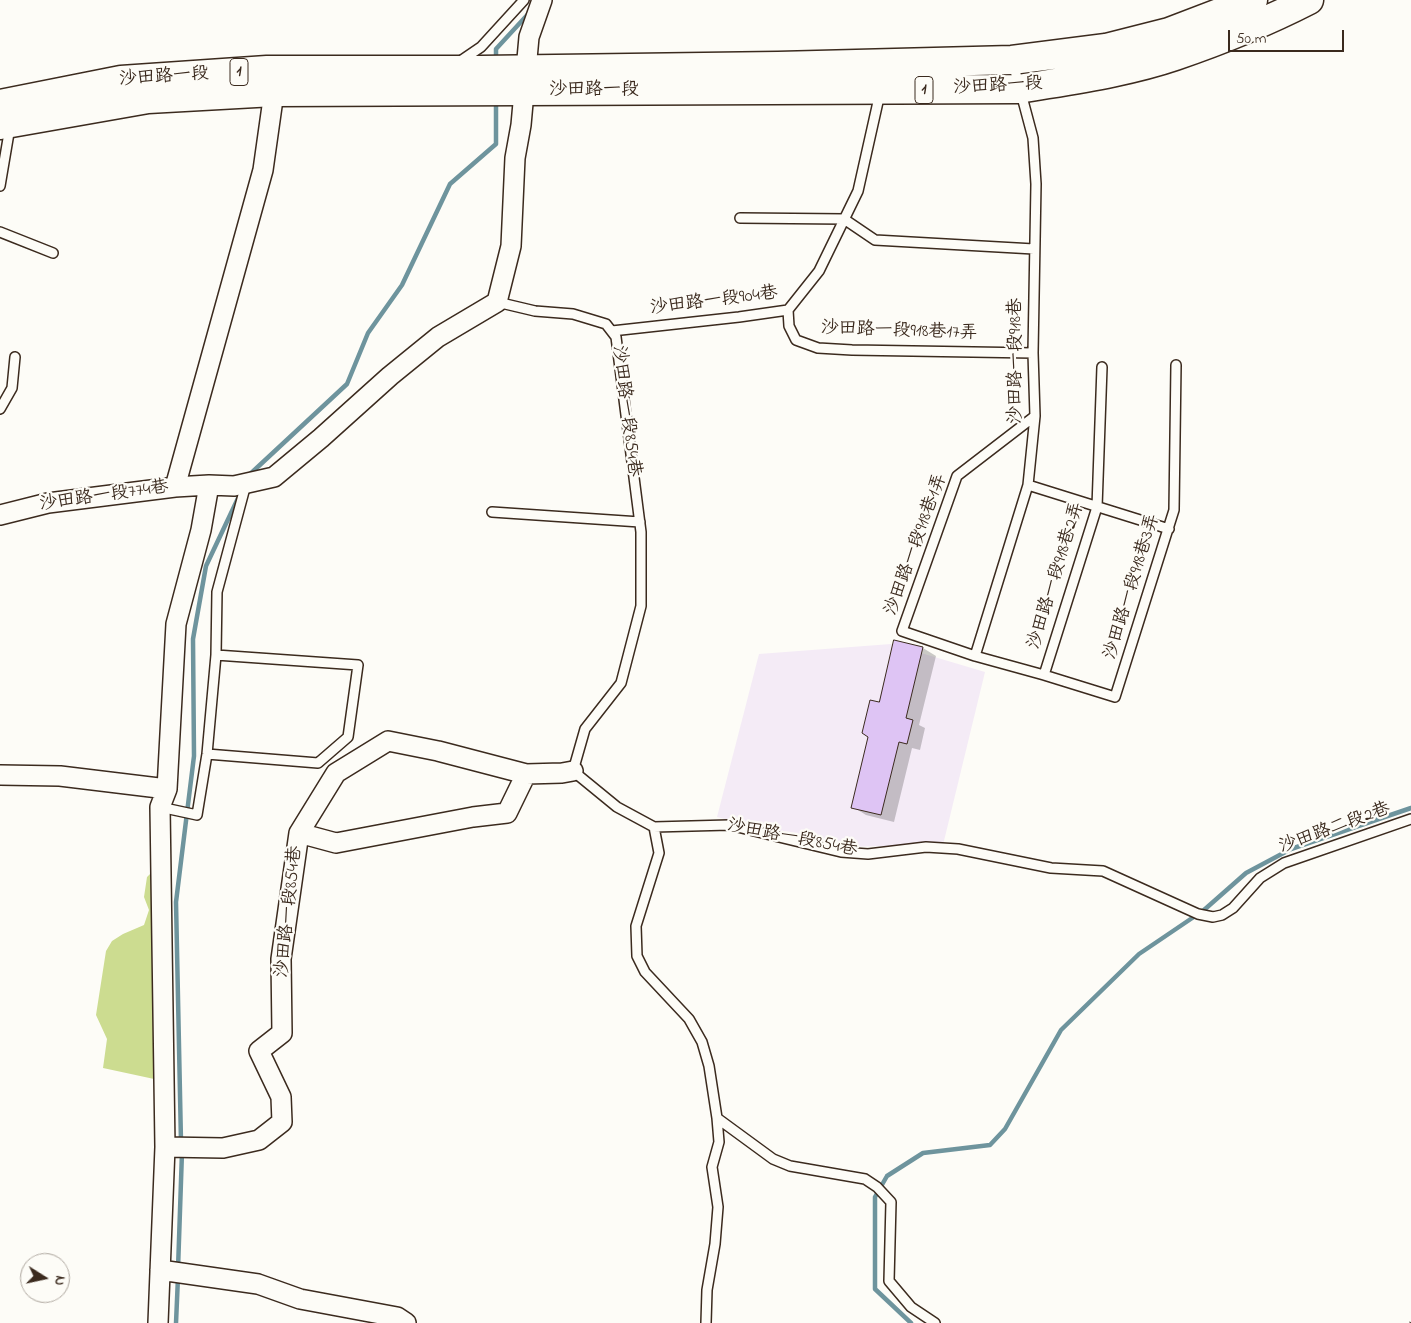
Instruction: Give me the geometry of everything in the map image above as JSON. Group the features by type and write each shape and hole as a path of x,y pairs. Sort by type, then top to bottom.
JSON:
{"main road":[{"name":"沙田路一段","path":"525,81 788,66 1012,60 1106,48 1169,32 1253,0"},
{"name":"沙田路一段","path":"525,81 881,90 1019,89 1104,74 1175,56 1283,14 1309,0"},
{"name":"沙田路一段","path":"4,117 121,80 267,70 448,70 479,81"},
{"name":"沙田路一段","path":"4,117 148,99 479,81"},
{"name":"1","path":"479,81 525,81"}],"street":[{"path":"158,1323 165,1147 160,807 167,789 176,624 201,530 209,485 234,486 274,476 438,337 497,302 511,246 515,158 529,37 542,0"},
{"path":"175,487 263,170 274,92"},
{"name":"沙田路一段774巷","path":"0,514 48,503 175,487 209,485"},
{"name":"沙田路一段854巷","path":"165,1147 223,1148 259,1140 282,1122 281,1097 259,1051 282,1032 281,959 299,833 336,773 388,741 438,750 526,774 573,771"},
{"name":"沙田路一段854巷","path":"299,833 336,843 473,817 507,813 526,774"},
{"path":"0,775 60,776 167,789"},
{"path":"160,1270 258,1284 300,1299 397,1317 406,1323"}],"lane":[{"path":"448,70 481,47 524,0"},
{"name":"沙田路一段918巷","path":"975,656 1028,485 1035,416 1033,353 1036,184 1033,138 1012,60"},
{"name":"沙田路一段904巷","path":"612,331 788,310 819,271 858,191 881,90"},
{"path":"0,186 4,117"},
{"path":"740,218 844,219 875,240 1034,250"},
{"path":"0,232 53,253"},
{"name":"沙田路一段854巷","path":"497,302 535,311 573,314 606,324 616,337 641,532 640,606 621,683 585,729 573,771 616,807 654,827 729,825 841,852 868,854 926,847 958,849 1051,868 1103,871 1198,914"},
{"name":"沙田路一段918巷17弄","path":"788,310 789,326 796,340 818,348 1033,353"},
{"path":"0,408 12,388 15,357"},
{"name":"沙田路一段918巷3弄","path":"1044,675 1115,697 1174,510 1176,365"},
{"name":"沙田路一段918巷2弄","path":"1044,675 1097,507 1102,367"},
{"name":"沙田路一段918巷1弄","path":"975,656 902,631 957,476 1035,416"},
{"path":"160,807 197,816 207,754 216,655 218,592 246,483"},
{"path":"1028,485 1169,529"},
{"path":"492,512 640,522"},
{"path":"207,754 318,763 348,737 358,665 216,655"},
{"path":"975,656 1044,675"},
{"name":"沙田路二段2巷","path":"1198,914 1213,917 1222,915 1233,908 1260,878 1284,863 1411,819"},
{"path":"654,827 659,853 636,926 637,956 645,972 689,1019 702,1042 710,1066 717,1118 719,1142 712,1167 718,1207 707,1290 706,1323"},
{"path":"717,1118 773,1158 790,1166 865,1179 877,1187 891,1202 889,1281 911,1308 935,1323"}],"shaded area":[{"path":"891,644 985,672 943,845 836,847 717,817 759,654"}],"green space":[{"path":"157,867 168,1082 103,1068 107,1039 96,1015 106,951 112,941 144,925 149,910 144,897 147,877"}],"building":[{"path":"894,640 923,647 906,718 913,720 907,744 899,742 881,815 851,808 868,737 862,733 870,700 879,702"}],"waterway":[{"path":"496,61 496,49 530,12"},
{"path":"248,476 347,384 368,333 402,285 450,184 496,144 496,101"},
{"path":"181,1142 176,902 194,756 193,639 206,566 240,494"},
{"path":"911,1323 875,1289 875,1197 887,1176 923,1153 990,1145 1005,1129 1061,1030 1139,954 1204,910 1246,873 1291,849 1411,808"},
{"path":"178,1269 182,1152"},
{"path":"176,1323 178,1277"}]}
